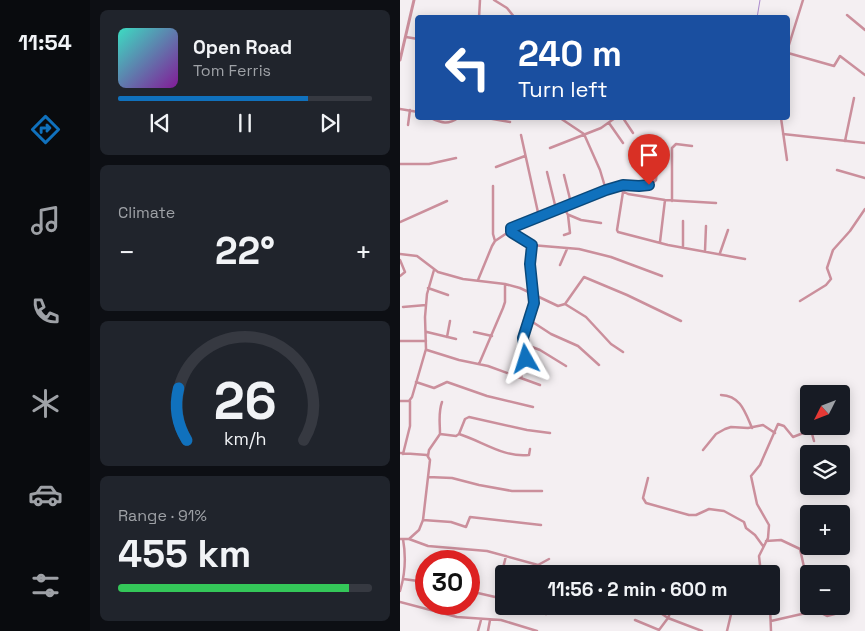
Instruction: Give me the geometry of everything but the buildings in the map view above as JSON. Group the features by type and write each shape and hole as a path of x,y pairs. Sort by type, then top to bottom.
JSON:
{"street":[{"path":"400,60 414,0"},
{"path":"478,15 480,0"},
{"path":"494,0 507,8 513,15"},
{"path":"790,47 803,0"},
{"path":"847,15 865,30"},
{"path":"406,37 415,38"},
{"path":"790,55 834,66 840,56 865,75"},
{"path":"845,141 854,98"},
{"path":"400,110 415,111"},
{"path":"408,125 410,110"},
{"path":"435,120 448,123 454,120"},
{"path":"498,120 510,122"},
{"path":"563,120 584,134 600,170 606,190"},
{"path":"550,148 594,131 612,120"},
{"path":"624,120 634,133"},
{"path":"781,120 787,160"},
{"path":"608,123 623,143"},
{"path":"783,134 865,143"},
{"path":"521,135 539,217"},
{"path":"672,200 672,148 676,144 692,146"},
{"path":"496,167 525,156"},
{"path":"400,164 429,164 456,158"},
{"path":"478,280 496,241 513,227 606,190 623,185 639,186 652,183 656,180 657,167"},
{"path":"836,170 865,178"},
{"path":"548,172 556,209"},
{"path":"564,176 571,203"},
{"path":"493,186 493,234 496,241"},
{"path":"617,188 624,192 665,200 716,202"},
{"path":"624,192 617,231 660,242 745,259"},
{"path":"660,242 665,200"},
{"path":"400,222 447,201"},
{"path":"563,206 568,215 570,233 564,235"},
{"path":"800,301 826,285 830,279 827,268 833,250 865,210"},
{"path":"568,215 581,220 601,223"},
{"path":"683,221 683,246"},
{"path":"706,226 706,251"},
{"path":"510,230 516,237 532,245 579,249 611,257 662,276"},
{"path":"720,253 728,230"},
{"path":"521,378 526,359 523,338 534,305 530,264 532,245"},
{"path":"560,265 567,249"},
{"path":"400,254 417,256 434,270 463,279 505,284 520,288 558,306 565,304 584,277 628,295 681,321"},
{"path":"400,260 405,272 400,276"},
{"path":"428,456 402,454 410,426 410,400 426,350 426,305 428,288 434,270"},
{"path":"479,364 505,302 505,284"},
{"path":"428,288 448,295"},
{"path":"565,304 586,317 611,344 623,352"},
{"path":"403,307 426,305"},
{"path":"528,319 551,334 578,346 600,365"},
{"path":"448,337 450,321"},
{"path":"427,332 456,339"},
{"path":"474,332 492,336"},
{"path":"400,342 426,341"},
{"path":"524,344 540,350 566,366"},
{"path":"426,350 479,364 540,385"},
{"path":"416,382 434,388 447,382 487,396 533,406"},
{"path":"721,395 731,396 741,404 752,428"},
{"path":"400,401 410,400"},
{"path":"409,539 419,530 423,520 430,460 428,456 429,450 440,434 441,420 438,412 442,402"},
{"path":"459,434 465,419 469,417 550,433"},
{"path":"760,565 759,556 766,541 769,525 757,504 751,476 760,465 778,424 784,426 793,437 809,429 812,431 814,442"},
{"path":"703,450 716,434 724,428 752,428 763,425 775,433"},
{"path":"440,434 456,436 459,434 501,452 527,456 530,454 530,449"},
{"path":"428,477 452,478 512,491 542,492"},
{"path":"648,478 643,498 646,502 689,515 709,509 724,511 744,522 746,528 755,535 763,546"},
{"path":"423,520 451,522 466,527 470,517 541,525"},
{"path":"400,591 403,580 404,550 401,539 409,539 428,546 486,551 538,565 549,559"},
{"path":"766,541 780,540 800,549 804,565"},
{"path":"504,565 506,556"},
{"path":"403,580 415,581"},
{"path":"480,594 495,597"},
{"path":"400,602 457,617 501,620 536,631"},
{"path":"664,615 702,631"},
{"path":"635,620 659,630 669,615"},
{"path":"727,631 731,615"},
{"path":"771,615 771,631"},
{"path":"771,622 800,615"},
{"path":"478,631 481,620"},
{"path":"488,631 490,620"},
{"path":"517,629 518,625"}],"waterway":[{"path":"758,15 760,0"}],"route":[{"path":"526,359 523,338 525,327 534,305 530,273 532,245 516,237 511,232 511,228 606,190 623,185 649,185"}]}
